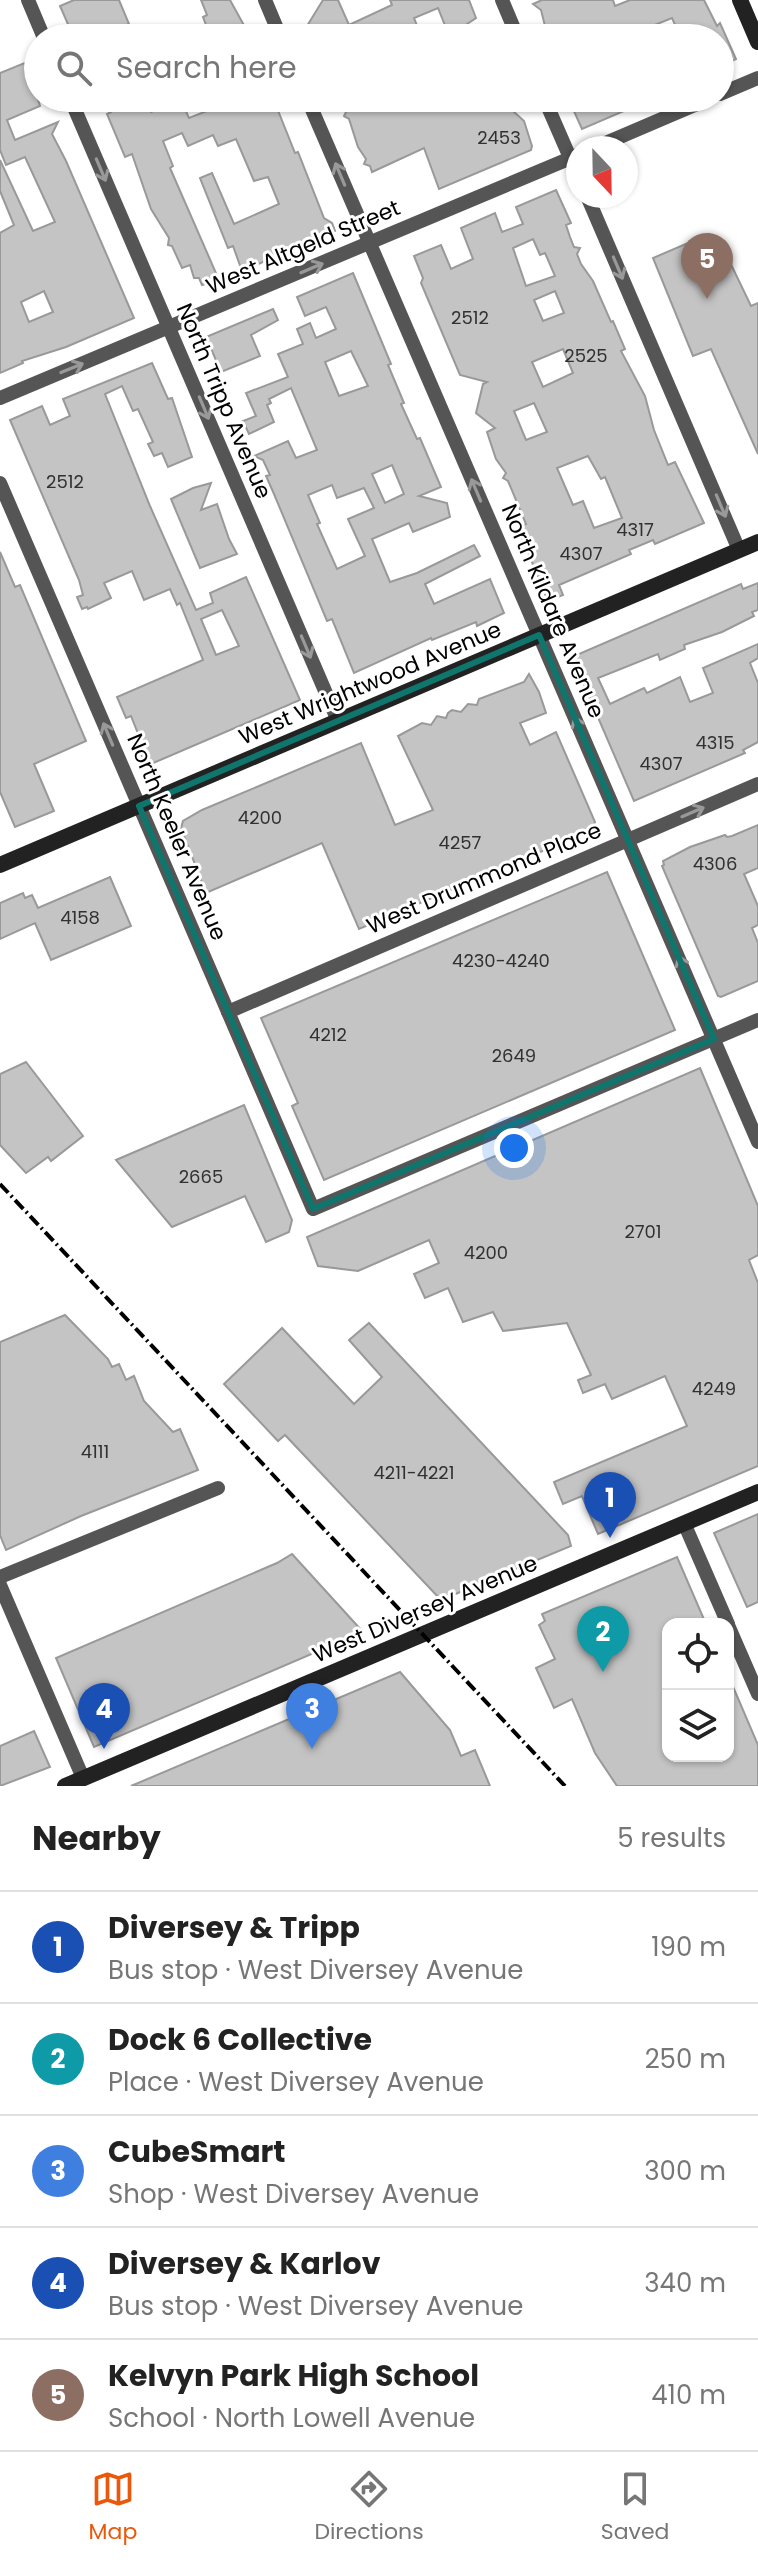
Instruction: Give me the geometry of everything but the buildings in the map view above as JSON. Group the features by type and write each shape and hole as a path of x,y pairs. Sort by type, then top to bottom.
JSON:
{"street":[{"path":"28,0 38,24"},
{"path":"265,0 275,24"},
{"path":"502,0 512,24"},
{"path":"740,0 758,42"},
{"path":"734,88 758,78"},
{"name":"North Tripp Avenue","path":"76,112 338,721"},
{"name":"North Kildare Avenue","path":"313,112 758,1142"},
{"path":"551,112 566,141"},
{"path":"622,136 678,112"},
{"name":"West Altgeld Street","path":"0,398 566,159"},
{"path":"592,208 739,550"},
{"name":"North Keeler Avenue","path":"0,483 313,1209 714,1039"},
{"name":"West Wrightwood Avenue","path":"0,865 758,542"},
{"name":"West Drummond Place","path":"228,1012 758,784"},
{"path":"714,1039 758,1020"},
{"path":"0,1577 218,1488"},
{"name":"West Diversey Avenue","path":"65,1786 758,1492"},
{"path":"684,1523 725,1618"},
{"path":"0,1585 83,1778"},
{"path":"734,1638 758,1694"}],"highlighted area":[{"path":"539,635 714,1039 313,1209 139,806"}],"railway":[{"path":"0,1184 565,1786"}],"place":[{"name":"Kelvyn Park High School","path":"707,299"},
{"name":"Diversey & Tripp","path":"610,1538"},
{"name":"Dock 6 Collective","path":"603,1672"},
{"name":"Diversey & Karlov","path":"104,1749"},
{"name":"CubeSmart","path":"312,1749"}]}
